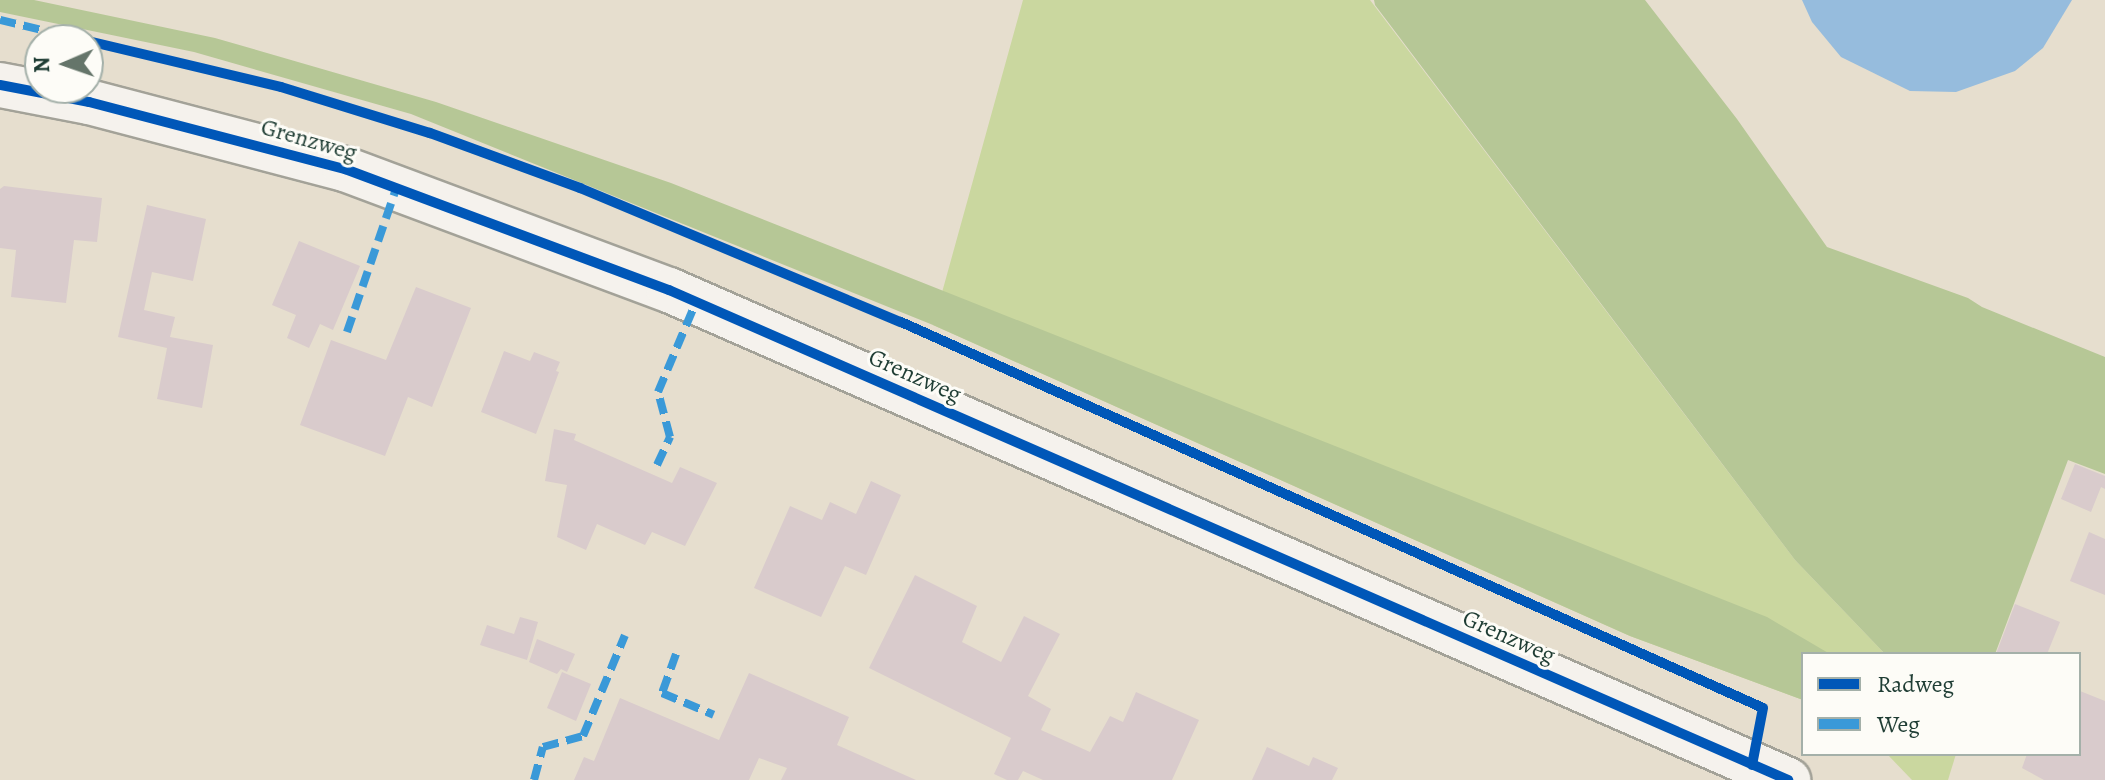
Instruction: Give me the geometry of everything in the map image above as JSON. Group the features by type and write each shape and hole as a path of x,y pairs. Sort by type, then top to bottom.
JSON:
{"street":[{"name":"Grenzweg","path":"0,85 89,102 345,169 669,290 1788,780"}],"green space":[{"path":"0,0 34,0 215,38 436,102 671,183 1767,617 1827,652 1801,652 1801,699 1630,636 933,325 411,114 194,52 104,33 104,24 58,24 0,12"},
{"path":"1023,0 1370,0 1795,560 1883,652 1801,652 1801,699 1630,636 933,325"},
{"path":"1374,0 1645,0 1737,119 1827,247 1968,298 1982,307 2105,357 2105,474 2068,460 1996,652 1883,652 1795,560"},
{"path":"1889,756 1955,756 1948,780 1912,780"}],"water":[{"path":"1802,0 2072,0 2043,48 2015,71 1956,92 1910,91 1841,57 1812,22"}],"building":[{"path":"4,186 102,198 97,242 74,240 66,303 11,297 16,250 0,248 0,189"},
{"path":"147,205 206,219 193,281 152,272 144,310 175,317 170,337 213,345 202,408 157,399 167,348 118,337"},
{"path":"299,241 360,266 333,330 320,324 309,348 287,338 296,315 272,305"},
{"path":"416,287 471,308 432,407 408,397 385,456 300,425 331,340 386,360"},
{"path":"504,351 530,361 534,352 560,362 536,434 481,412"},
{"path":"554,429 576,434 574,440 672,483 680,467 717,483 685,546 652,532 645,545 597,524 586,550 557,537 567,485 545,481"},
{"path":"2075,464 2105,476 2105,489 2101,487 2091,512 2061,499"},
{"path":"871,481 901,495 866,575 845,566 821,617 754,588 790,506 822,520 830,502 856,514"},
{"path":"2089,532 2105,539 2105,595 2070,581"},
{"path":"915,575 977,606 962,642 1001,662 1024,616 1060,634 1028,696 1051,709 1041,730 1090,752 1110,716 1123,722 1136,692 1199,720 1172,780 1043,780 1023,771 1018,780 1007,780 994,774 1011,738 869,668"},
{"path":"2015,604 2060,622 2048,652 1997,652"},
{"path":"520,617 538,622 527,660 480,645 487,625 514,634"},
{"path":"537,639 575,654 567,672 561,669 557,674 529,662"},
{"path":"562,672 591,684 576,721 547,708"},
{"path":"749,673 849,717 837,745 916,780 781,780 787,768 759,758 749,780 574,780 584,757 594,761 620,698 719,740"},
{"path":"2081,691 2105,701 2105,780 2044,780 2022,768 2026,756 2081,756"},
{"path":"1267,747 1309,766 1313,757 1338,768 1332,780 1252,780"}],"marked path":[{"path":"0,20 24,26"},
{"path":"347,332 396,189"},
{"path":"657,465 670,437 658,392 696,302"},
{"path":"534,780 543,747 583,736 625,635"},
{"path":"676,654 662,693 714,715"}],"cycle path":[{"path":"104,45 281,87 430,133 580,188 901,322 1763,708 1752,765"},
{"path":"0,85 89,102 345,169 669,290 1788,780"}]}
